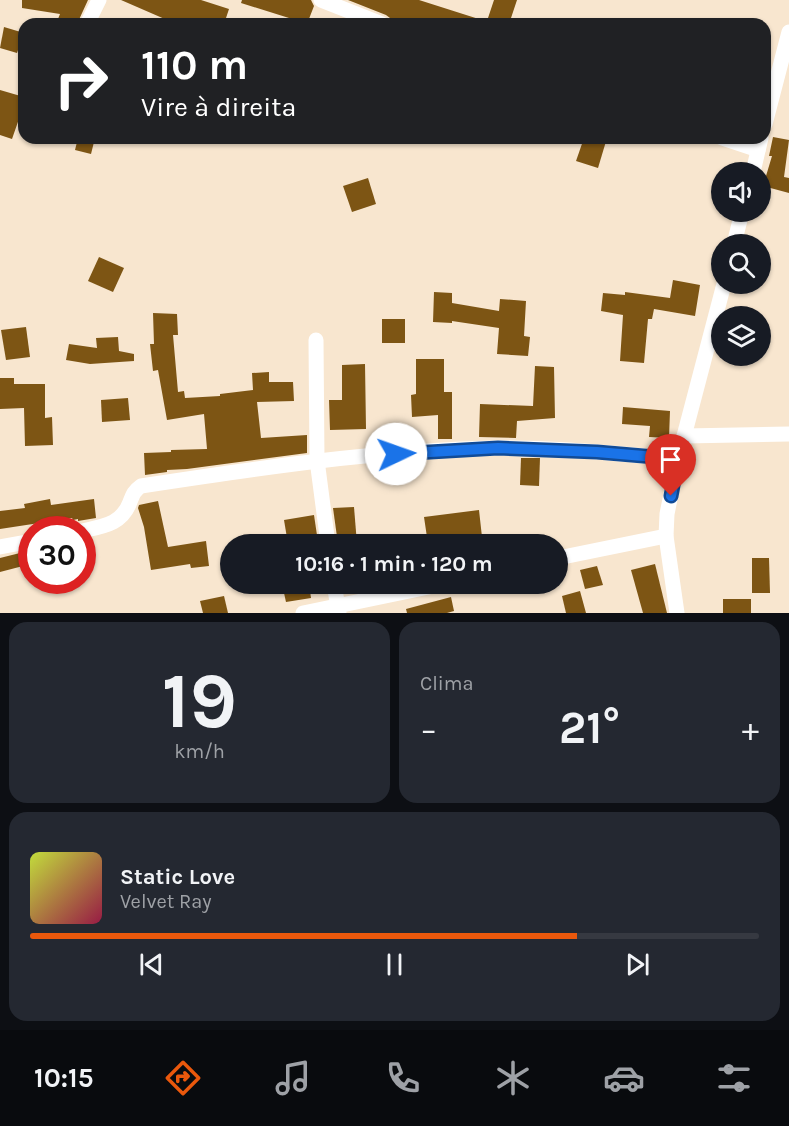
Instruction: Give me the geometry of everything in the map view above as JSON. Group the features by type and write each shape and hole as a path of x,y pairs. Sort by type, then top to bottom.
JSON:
{"street":[{"path":"90,18 99,0"},
{"path":"321,0 367,18"},
{"path":"771,101 789,32"},
{"path":"756,162 760,144"},
{"path":"677,613 666,536 667,514 678,459 721,294"},
{"path":"316,340 317,460 327,534"},
{"path":"684,436 789,434"},
{"path":"96,527 117,522 125,513 134,491 141,486 317,460 498,448 597,452 678,459"},
{"path":"568,556 666,536"},
{"path":"0,547 18,544"},
{"path":"336,594 338,610"},
{"path":"303,613 338,610 402,594"}],"building":[{"path":"22,0 88,0 80,18 58,18 60,14 22,8"},
{"path":"121,0 201,0 229,9 226,18 162,18"},
{"path":"242,0 311,0 314,6 309,18 289,18 241,3"},
{"path":"348,0 419,0 476,18 390,18"},
{"path":"494,0 517,0 511,18 488,18"},
{"path":"4,27 18,31 17,53 0,48"},
{"path":"0,90 18,95 18,122 12,139 0,135"},
{"path":"773,137 789,140 784,177 789,178 789,193 771,188 772,156 769,156"},
{"path":"76,144 94,144 91,154 75,150"},
{"path":"582,144 605,144 598,168 576,161"},
{"path":"368,178 376,204 352,212 343,186"},
{"path":"99,257 124,268 113,292 88,281"},
{"path":"673,280 700,285 695,316 654,309 652,319 648,319 644,363 620,361 623,315 601,311 603,293 625,295 625,292 670,298"},
{"path":"434,292 452,293 452,303 499,311 500,299 526,301 524,336 530,337 528,356 497,354 499,328 452,321 452,323 433,322"},
{"path":"153,313 177,314 178,335 173,335 178,392 184,391 185,398 220,396 220,394 253,390 252,373 269,372 269,382 293,382 294,401 257,402 261,438 307,435 307,453 167,470 167,472 145,475 144,453 207,449 204,414 167,420 158,370 153,371 150,344 154,344"},
{"path":"382,319 405,319 405,343 382,343"},
{"path":"26,327 30,357 6,360 1,330"},
{"path":"118,337 119,351 134,354 134,361 90,364 66,360 69,344 97,348 96,338"},
{"path":"416,359 444,359 444,392 452,392 452,439 438,439 438,415 412,417 411,395 416,394"},
{"path":"365,364 366,429 330,430 329,400 342,400 342,365"},
{"path":"535,366 554,367 555,418 517,421 516,438 479,437 480,404 533,406"},
{"path":"0,378 14,378 14,384 45,384 45,418 52,417 53,445 25,446 24,408 0,409"},
{"path":"128,398 130,420 102,422 101,400"},
{"path":"623,407 670,411 669,438 649,437 650,426 622,424"},
{"path":"521,458 540,458 539,486 520,485"},
{"path":"50,499 51,505 94,499 96,516 18,516 18,526 0,529 0,511 25,508 24,504"},
{"path":"158,501 168,547 206,541 209,566 191,568 190,564 151,570 144,527 138,508 139,505"},
{"path":"354,507 356,534 337,534 333,508"},
{"path":"479,510 482,534 427,534 424,517"},
{"path":"314,515 317,534 286,534 284,520"},
{"path":"18,554 18,567 0,572 0,558"},
{"path":"752,558 769,558 770,593 752,593"},
{"path":"655,564 667,613 643,613 631,570"},
{"path":"597,566 603,585 585,589 580,570"},
{"path":"580,591 586,613 566,613 562,596"},
{"path":"284,594 310,594 311,598 286,602"},
{"path":"224,596 228,613 203,613 200,601"},
{"path":"451,597 454,611 407,613 406,609"},
{"path":"723,599 751,599 751,613 723,613"}],"route":[{"path":"396,454 498,448 597,452 678,459 671,496"}]}
